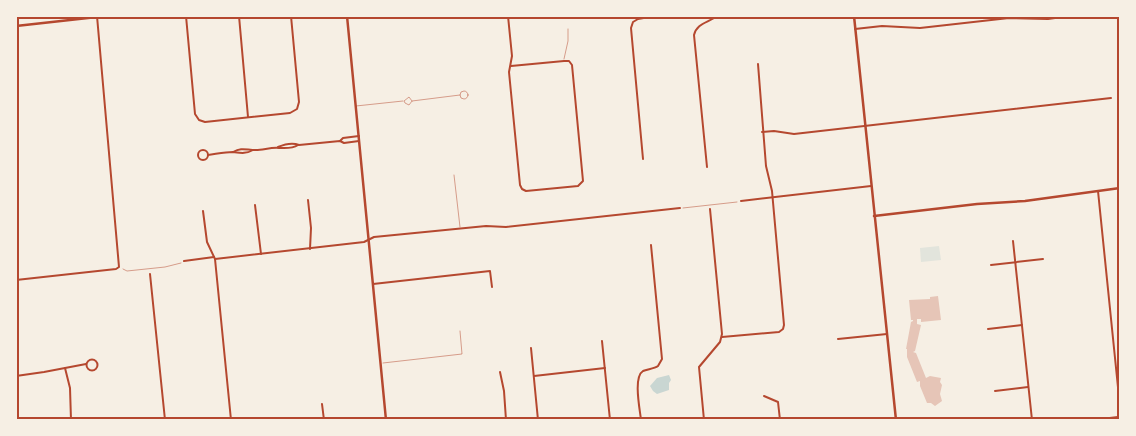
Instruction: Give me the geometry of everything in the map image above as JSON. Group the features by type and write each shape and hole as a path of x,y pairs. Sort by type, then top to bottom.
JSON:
{"street":[{"path":"16,26 106,16"},
{"path":"186,16 195,114 204,122 291,113 296,110 299,102 291,16"},
{"path":"238,16 248,117"},
{"path":"347,16 386,420"},
{"path":"508,16 512,56 509,72 520,185 526,191 578,186 583,181 572,66 569,61 563,61 511,66"},
{"path":"643,160 631,28 633,22 638,19 656,16"},
{"path":"707,166 694,36 700,25 717,16"},
{"path":"854,16 896,420"},
{"path":"855,29 882,26 920,28 1010,18 1069,16"},
{"path":"16,280 116,269 119,267 97,17"},
{"path":"722,337 779,332 783,329 784,324 771,185 766,166 762,132 758,64"},
{"path":"762,132 774,131 794,134 1111,98"},
{"path":"340,141 343,138 359,136"},
{"path":"208,155 233,152 240,154 249,153 253,150 278,147 285,149 294,148 299,145 340,141 344,143 359,142"},
{"path":"233,152 238,149 248,148 253,150"},
{"path":"201,150 205,150 208,155 207,159 200,160 198,153 201,150"},
{"path":"741,201 871,186"},
{"path":"874,216 977,204 1025,201 1120,188"},
{"path":"1098,191 1120,407"},
{"path":"308,200 311,224 310,249"},
{"path":"255,205 261,254"},
{"path":"184,261 310,249 374,238 460,228 486,226 501,228 680,208"},
{"path":"704,420 699,367 722,337 710,209"},
{"path":"203,211 207,240 215,258 231,420"},
{"path":"1013,241 1032,420"},
{"path":"641,420 637,384 639,375 658,366 662,359 651,244"},
{"path":"991,265 1043,260"},
{"path":"373,284 490,271 492,287"},
{"path":"150,274 165,420"},
{"path":"988,329 1022,325"},
{"path":"838,339 887,334"},
{"path":"602,341 610,420"},
{"path":"531,348 538,420"},
{"path":"16,376 86,364 88,361 93,360 97,365 91,371 87,368 86,364"},
{"path":"65,368 69,385 71,420"},
{"path":"534,376 605,368"},
{"path":"500,372 504,391 506,420"},
{"path":"995,391 1028,387"},
{"path":"764,396 778,402 780,420"},
{"path":"322,404 324,420"},
{"path":"1095,420 1120,417"}],"lane":[{"path":"563,61 568,41 568,29"},
{"path":"404,101 409,105 412,101 460,95"},
{"path":"356,106 404,101 407,97 410,97 412,101"},
{"path":"454,175 460,228"},
{"path":"381,364 462,354 460,331"}],"path":[{"path":"680,208 741,201"},
{"path":"119,267 127,271 175,265 184,261"}],"shaded area":[{"path":"939,246 941,260 921,262 920,248"},
{"path":"669,375 671,380 669,390 657,394 653,391 650,386 657,378"}],"building":[{"path":"938,296 941,320 921,322 921,319 917,319 917,324 921,325 915,351 913,352 916,353 926,378 930,376 941,378 940,394 942,401 935,406 927,403 920,386 920,381 917,382 907,357 906,349 911,322 913,321 911,320 909,300 930,299 930,297"}]}
